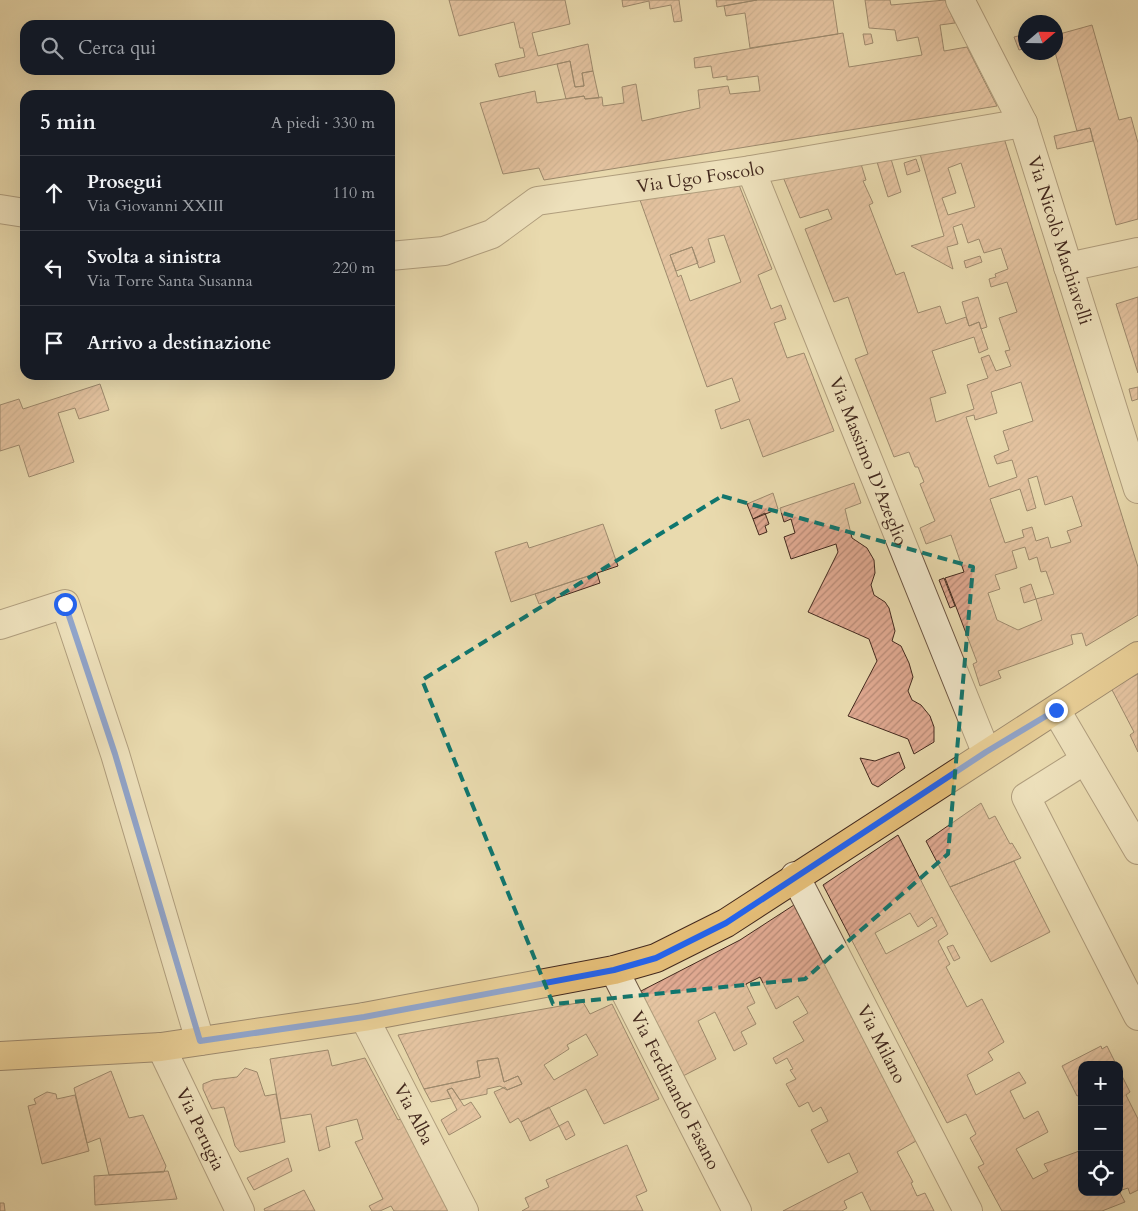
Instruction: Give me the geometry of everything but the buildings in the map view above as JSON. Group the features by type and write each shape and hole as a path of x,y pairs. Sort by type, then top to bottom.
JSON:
{"main road":[{"path":"0,1056 161,1047 364,1017 614,970 656,958 726,923 986,752 1056,710 1138,656"}],"street":[{"name":"Via Nicolò Machiavelli","path":"960,0 1023,123 1138,489"},
{"name":"Via Ugo Foscolo","path":"395,256 444,251 492,234 537,201 751,170 1023,123"},
{"name":"Via Massimo D'Azeglio","path":"751,170 986,752"},
{"path":"0,209 20,212"},
{"path":"1068,267 1138,252"},
{"path":"0,625 65,604 115,754 200,1041"},
{"path":"1056,710 1138,850"},
{"path":"1085,760 1026,797 1138,1016"},
{"name":"Via Milano","path":"795,876 968,1211"},
{"name":"Via Ferdinando Fasano","path":"614,970 737,1211"},
{"name":"Via Alba","path":"364,1017 464,1211"},
{"name":"Via Perugia","path":"161,1047 240,1211"}],"highlighted area":[{"path":"722,496 973,567 948,854 805,979 553,1004 422,680"}],"route":[{"path":"65,604 115,754 200,1041 364,1017 614,970 656,958 726,923 986,752 1056,710"}]}
